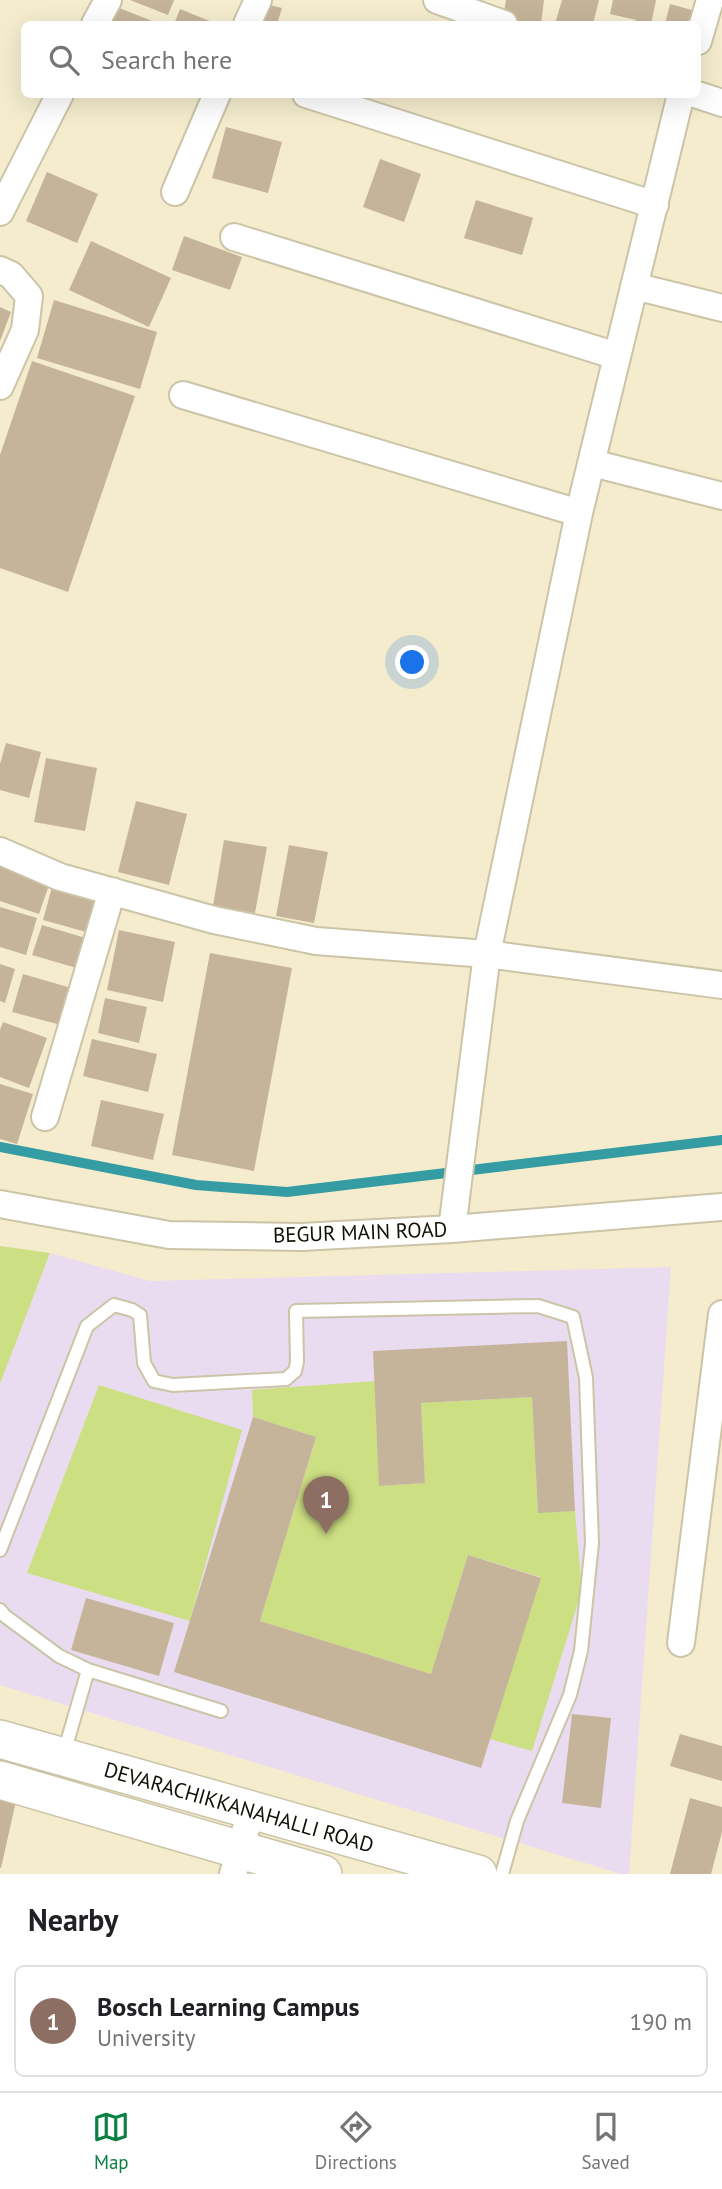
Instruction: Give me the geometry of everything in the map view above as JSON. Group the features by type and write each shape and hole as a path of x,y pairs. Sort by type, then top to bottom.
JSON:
{"main road":[{"name":"DEVARACHIKKANAHALLI ROAD","path":"0,1739 478,1874"},
{"name":"DEVARACHIKKANAHALLI ROAD","path":"0,1780 236,1862 323,1874"}],"street":[{"path":"97,21 108,0"},
{"path":"248,21 258,0"},
{"path":"437,0 466,5 498,21"},
{"path":"701,31 710,0"},
{"path":"701,96 722,103"},
{"path":"0,212 58,98"},
{"path":"175,192 215,98"},
{"path":"319,98 654,205"},
{"path":"452,1229 487,954 579,513 680,98"},
{"path":"234,237 617,356"},
{"path":"0,270 11,275 29,296 25,330 0,386"},
{"path":"635,286 722,308"},
{"path":"183,396 579,513"},
{"path":"592,463 722,496"},
{"path":"0,851 60,877 214,919 316,941 487,954 722,985"},
{"path":"45,1117 112,891"},
{"name":"BEGUR MAIN ROAD","path":"0,1204 169,1235 301,1237 452,1229 722,1207"},
{"path":"681,1643 722,1314"},
{"path":"236,1862 251,1811"}],"lane":[{"path":"0,1550 87,1326 114,1305 140,1315 144,1363 153,1381 173,1385 286,1379 295,1371 297,1362 296,1311 538,1306 573,1317 586,1378 592,1543 581,1651 570,1695 517,1821 502,1874"},
{"path":"0,1610 59,1656 88,1670 221,1712"},
{"path":"62,1757 88,1670"}],"shaded area":[{"path":"50,1253 150,1281 671,1267 629,1874 621,1874 0,1685 0,1384"}],"green space":[{"path":"0,1246 50,1253 0,1384"},
{"path":"375,1381 380,1486 425,1483 421,1403 532,1397 538,1512 575,1511 582,1590 532,1751 490,1739 540,1577 468,1555 431,1674 260,1621 316,1437 253,1417 252,1390"},
{"path":"99,1385 242,1430 190,1621 27,1573"}],"building":[{"path":"130,0 174,0 168,15"},
{"path":"506,0 544,0 541,21 503,19"},
{"path":"562,0 599,0 594,21 556,21"},
{"path":"613,0 656,0 652,21 636,21 610,14"},
{"path":"266,4 282,8 278,21 261,21"},
{"path":"670,4 692,10 689,21 666,21"},
{"path":"114,6 152,21 108,21"},
{"path":"180,9 210,21 175,21"},
{"path":"226,127 282,142 268,193 212,178"},
{"path":"380,159 421,174 404,222 363,207"},
{"path":"47,172 98,194 77,243 26,221"},
{"path":"476,200 533,218 522,255 464,238"},
{"path":"184,236 242,257 230,290 172,270"},
{"path":"91,241 171,278 149,327 69,290"},
{"path":"54,300 157,332 140,389 37,358"},
{"path":"0,307 11,312 0,341"},
{"path":"32,361 135,396 68,592 0,568 0,455"},
{"path":"6,743 41,752 29,798 0,790 0,764"},
{"path":"46,758 97,768 85,831 34,822"},
{"path":"136,801 187,814 169,885 118,872"},
{"path":"224,840 267,847 255,913 213,906"},
{"path":"289,845 328,852 314,923 276,916"},
{"path":"0,865 50,882 39,914 0,901"},
{"path":"52,887 99,900 90,933 43,920"},
{"path":"0,907 37,918 26,955 0,947"},
{"path":"42,925 89,939 80,969 32,955"},
{"path":"119,930 175,942 163,1002 107,990"},
{"path":"210,953 292,968 254,1171 172,1155"},
{"path":"0,964 15,969 5,1003 0,1001"},
{"path":"23,974 71,988 61,1025 12,1012"},
{"path":"105,998 147,1007 139,1043 98,1033"},
{"path":"3,1022 47,1038 29,1088 0,1077 0,1030"},
{"path":"92,1039 157,1054 148,1092 83,1076"},
{"path":"0,1084 33,1094 17,1144 0,1139"},
{"path":"101,1100 164,1114 153,1160 91,1146"},
{"path":"567,1341 575,1511 538,1513 532,1397 421,1403 425,1483 379,1486 373,1351"},
{"path":"253,1417 316,1437 260,1621 431,1674 468,1555 541,1578 481,1768 174,1672"},
{"path":"86,1598 174,1623 159,1676 71,1650"},
{"path":"572,1714 611,1718 601,1808 562,1803"},
{"path":"680,1734 722,1746 722,1781 670,1766"},
{"path":"0,1788 18,1792 1,1868 0,1868"},
{"path":"690,1798 722,1807 722,1832 711,1874 670,1874"}],"waterway":[{"path":"0,1147 196,1185 287,1192 722,1140"}],"place":[{"name":"Bosch Learning Campus","path":"326,1534"}]}
